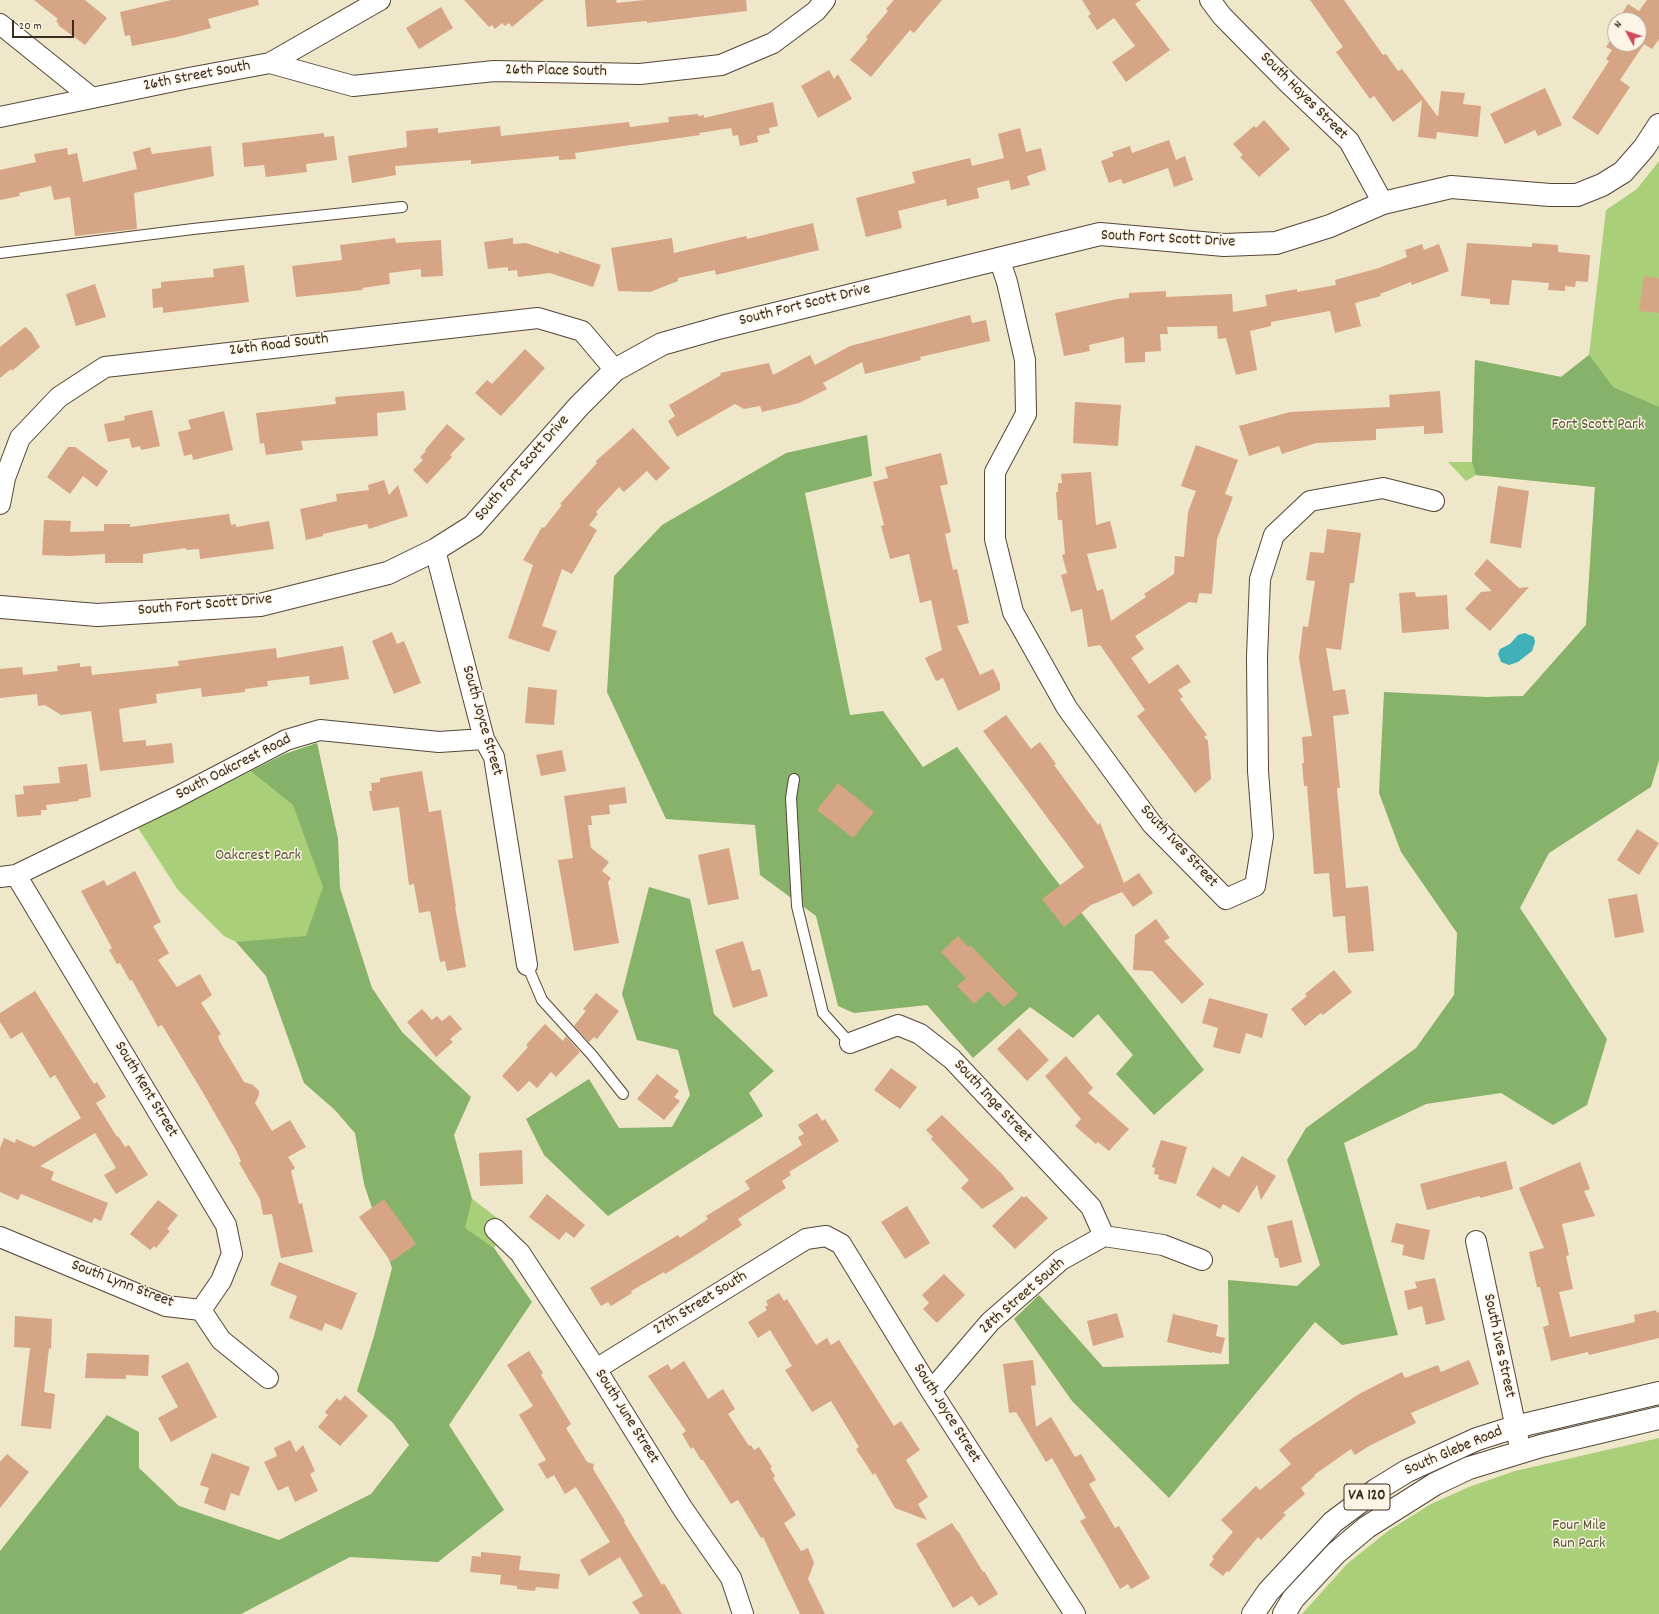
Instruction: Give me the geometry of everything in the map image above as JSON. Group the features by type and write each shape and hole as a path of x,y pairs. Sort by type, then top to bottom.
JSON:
{"street":[{"name":"26th Street South","path":"0,117 270,63 380,0"},
{"name":"26th Place South","path":"270,63 352,86 494,71 640,74 662,72 722,65 773,43 816,11 825,0"},
{"name":"South Hayes Street","path":"1210,0 1222,16 1287,82 1349,141 1383,203"},
{"path":"0,24 92,98"},
{"name":"South Fort Scott Drive","path":"0,607 97,615 260,605 388,573 435,550 473,526 578,406 615,370 662,344 722,327 1100,234 1224,245 1276,243 1330,226 1383,203 1451,187 1550,195 1577,195 1602,185 1623,172 1644,148 1659,125"},
{"name":"South Ives Street","path":"998,258 1007,282 1025,360 1026,414 994,472 994,539 1013,612 1066,708 1147,818 1226,899 1255,886 1263,836 1258,771 1257,657 1260,579 1274,535 1310,502 1383,488 1434,501"},
{"name":"26th Road South","path":"0,504 4,478 20,438 59,397 104,367 538,318 582,331 615,370"},
{"name":"South Joyce Street","path":"435,550 484,739 494,757 527,965"},
{"name":"South Oakcrest Road","path":"8,876 177,797 286,740 306,734 320,730 439,742 484,739"},
{"name":"South Kent Street","path":"8,876 226,1225 232,1254 221,1281 201,1310"},
{"name":"South Inge Street","path":"850,1043 898,1025 920,1034 952,1059 1091,1207 1104,1236"},
{"name":"South June Street","path":"495,1229 520,1253 596,1369 683,1509 731,1578 743,1614"},
{"name":"South Joyce Street","path":"806,1239 826,1236 841,1244 931,1391 1075,1614"},
{"path":"1104,1236 1163,1245 1202,1260"},
{"name":"28th Street South","path":"931,1391 990,1322 1062,1260 1104,1236"},
{"name":"South Lynn Street","path":"0,1237 166,1306 201,1310"},
{"name":"27th Street South","path":"596,1369 806,1239"},
{"name":"South Ives Street","path":"1476,1241 1521,1452"},
{"path":"201,1310 221,1340 268,1378"},
{"name":"South Glebe Road","path":"1253,1614 1273,1587 1333,1522 1376,1490 1407,1471 1477,1439 1515,1427 1659,1393"},
{"name":"South Glebe Road","path":"1284,1614 1294,1599 1336,1553 1367,1527 1435,1484 1469,1468 1521,1452 1659,1418"}],"lane":[{"path":"0,253 193,229 402,207"},
{"path":"794,780 791,798 797,906 823,1013 850,1043"},
{"path":"527,965 542,1000 592,1055 623,1094"}],"green space":[{"name":"Fort Scott Park","path":"1659,161 1659,700 1487,697 1523,696 1586,625 1595,487 1476,475 1466,481 1448,462 1472,462 1475,360 1561,377 1589,355 1606,210 1637,189"},
{"path":"1589,355 1613,387 1659,407 1659,760 1651,787 1549,853 1520,908 1607,1039 1587,1105 1553,1125 1501,1093 1426,1104 1344,1143 1398,1335 1342,1345 1315,1322 1169,1498 1072,1401 1014,1319 1039,1295 1103,1367 1229,1364 1228,1280 1297,1286 1320,1265 1287,1160 1306,1128 1416,1048 1454,995 1457,933 1401,852 1379,793 1384,692 1487,697 1523,696 1586,625 1595,487 1476,475 1472,462 1475,360 1561,377"},
{"path":"867,435 872,476 805,493 850,715 883,711 923,767 957,747 1052,875 1204,1070 1154,1115 1116,1074 1133,1055 1098,1014 1073,1038 1030,1007 973,1058 927,1005 854,1013 838,1006 816,916 760,875 755,825 666,819 607,692 614,576 662,525 786,453"},
{"name":"Oakcrest Park","path":"317,743 338,839 326,914 444,1177 505,1224 494,1248 402,1187 335,1110 291,969 224,936 178,890 138,828 285,754"},
{"path":"317,743 338,839 340,888 372,988 402,1032 471,1097 454,1135 472,1199 465,1228 494,1248 532,1302 449,1425 504,1510 438,1562 350,1557 241,1614 0,1614 0,1551 107,1415 139,1432 139,1468 179,1506 279,1540 371,1494 409,1445 393,1423 357,1391 374,1336 392,1268 364,1184 355,1133 335,1110 304,1083 266,976 236,942 306,936 323,887 293,805 251,771 285,754"},
{"path":"649,887 690,899 714,1014 774,1071 749,1093 763,1116 608,1216 544,1155 526,1119 589,1079 619,1128 672,1127 690,1095 678,1050 637,1040 622,994"},
{"name":"Four Mile Run Park","path":"1659,1438 1659,1614 1302,1614 1347,1564 1388,1531 1431,1504 1469,1487 1515,1471"}],"water":[{"path":"1525,633 1534,637 1535,642 1532,651 1518,662 1509,665 1501,662 1498,654 1500,649 1510,644 1518,635"}],"building":[{"path":"34,0 85,0 107,18 85,45 58,25 59,24 56,21 58,19"},
{"path":"171,0 258,0 259,5 208,19 211,28 177,37 132,46 130,35 125,36 120,12"},
{"path":"464,0 544,0 512,27 509,23 505,26 502,23 495,29 492,25 489,27"},
{"path":"585,0 616,0 617,3 644,0 746,0 747,11 647,23 647,21 587,27"},
{"path":"894,0 942,0 914,33 910,30 871,77 850,60 868,39 866,37 888,11 886,9"},
{"path":"1082,0 1141,0 1135,4 1170,50 1126,82 1112,62 1135,46 1114,18 1097,30 1088,16 1091,14"},
{"path":"1310,0 1344,0 1383,55 1386,54 1398,71 1402,69 1438,117 1441,91 1465,93 1463,104 1481,106 1478,137 1437,132 1436,139 1418,137 1422,100 1393,122 1374,96 1370,99 1336,52 1343,47"},
{"path":"1647,0 1659,0 1659,39 1652,49 1647,46 1647,12 1623,12 1628,4 1639,11"},
{"path":"441,7 453,28 419,49 406,28"},
{"path":"1611,52 1639,52 1620,80 1630,87 1598,135 1572,118 1609,61 1606,59"},
{"path":"829,70 834,79 838,74 852,99 818,118 801,86"},
{"path":"1545,88 1562,125 1538,136 1535,130 1505,144 1490,114"},
{"path":"773,102 778,126 769,128 770,133 757,136 758,142 740,146 738,135 733,136 731,128 699,133 700,135 575,153 576,159 559,160 559,156 471,164 471,160 395,166 396,175 352,183 348,156 407,147 406,131 438,128 438,133 500,126 501,136 629,122 630,127 669,122 668,117 698,114 698,116 704,115 704,118"},
{"path":"1264,120 1290,149 1259,177 1240,157 1243,155 1233,144 1254,126 1256,128"},
{"path":"1020,128 1026,152 1041,148 1046,170 1027,176 1030,185 1011,190 1009,180 977,188 979,198 947,206 946,199 898,211 902,228 866,237 856,198 915,183 912,172 970,158 972,166 1004,158 998,134"},
{"path":"324,133 324,137 334,136 337,160 306,164 307,172 266,177 264,165 244,167 242,143"},
{"path":"1169,140 1176,160 1185,156 1193,180 1174,187 1168,168 1123,184 1121,179 1109,183 1101,161 1114,156 1112,152 1130,146 1132,153"},
{"path":"211,146 214,176 134,193 137,229 75,236 70,197 54,200 51,186 19,193 20,196 0,200 0,170 36,162 34,154 67,148 68,155 77,153 83,182 137,169 133,152 150,147 152,154"},
{"path":"813,223 819,250 716,275 715,270 678,278 678,281 650,292 618,291 611,248 672,238 674,253 746,236 747,239"},
{"path":"395,238 396,243 441,240 443,276 421,277 421,269 389,273 390,284 362,288 363,290 296,297 292,266 342,260 340,245"},
{"path":"513,238 513,244 526,243 559,254 559,251 601,265 593,287 550,273 518,277 517,270 508,271 508,267 488,269 484,242"},
{"path":"1467,243 1532,247 1532,243 1558,245 1558,252 1590,255 1588,282 1576,281 1575,287 1565,286 1565,291 1548,290 1549,283 1512,280 1509,305 1490,304 1490,299 1461,296"},
{"path":"1422,244 1424,250 1439,244 1449,271 1412,285 1411,282 1380,294 1381,296 1355,303 1361,326 1335,333 1330,311 1271,322 1271,326 1250,331 1257,370 1236,375 1226,338 1218,339 1217,326 1167,327 1168,334 1160,334 1161,351 1145,352 1145,362 1125,363 1124,337 1089,345 1090,351 1064,356 1055,313 1117,299 1129,298 1129,293 1166,291 1166,297 1232,294 1233,312 1267,306 1265,295 1297,289 1297,292 1336,285 1335,280 1379,268 1407,257 1405,250"},
{"path":"244,265 249,302 163,313 163,307 153,308 152,289 161,288 161,282 214,277 213,269"},
{"path":"1644,276 1659,278 1659,313 1639,311"},
{"path":"95,284 106,317 76,326 66,294"},
{"path":"970,315 972,323 986,320 990,341 920,357 921,360 865,374 862,362 823,383 827,389 799,403 762,412 760,406 744,409 735,404 677,437 668,421 675,416 669,405 721,375 720,373 769,363 773,375 810,355 815,365 850,346"},
{"path":"25,327 31,332 40,347 12,371 11,369 0,378 0,347"},
{"path":"525,349 545,368 501,416 475,393 487,380 492,384"},
{"path":"404,391 406,410 377,413 378,436 301,441 303,450 266,455 264,443 260,444 256,413 336,404 335,397"},
{"path":"1440,391 1443,433 1424,434 1424,426 1376,429 1376,440 1316,443 1282,454 1279,446 1249,456 1239,426 1290,412 1390,407 1389,395"},
{"path":"1075,402 1121,405 1118,446 1073,443"},
{"path":"152,410 160,446 141,450 140,446 132,448 129,438 108,442 104,424 125,420 124,416"},
{"path":"224,411 233,450 193,460 192,454 184,456 178,432 191,429 188,420"},
{"path":"447,424 465,439 450,455 452,457 427,484 413,470 423,460 420,457 426,451 425,450"},
{"path":"633,428 670,468 656,481 647,471 624,492 619,487 596,512 598,514 589,525 597,530 572,574 562,569 542,626 557,631 549,652 508,638 533,565 523,560 542,527 544,528 562,505 560,504 597,463 596,461"},
{"path":"1196,445 1238,460 1225,494 1233,497 1217,539 1212,594 1199,593 1197,603 1189,602 1135,636 1144,649 1131,658 1149,684 1178,664 1191,682 1178,690 1183,697 1180,699 1207,735 1204,737 1208,741 1211,779 1195,793 1137,716 1145,710 1100,645 1088,647 1082,609 1071,612 1061,575 1067,573 1062,555 1065,554 1062,520 1058,520 1056,492 1058,492 1058,483 1062,483 1061,474 1091,472 1096,525 1110,521 1117,548 1087,554 1097,591 1103,589 1111,621 1146,597 1144,594 1174,574 1175,556 1184,557 1188,512 1196,491 1181,486"},
{"path":"68,447 75,447 108,471 97,487 83,476 70,494 47,477"},
{"path":"941,453 948,484 940,486 951,532 945,534 953,570 957,569 969,623 957,626 980,675 993,669 1000,684 1000,690 958,711 943,678 936,681 925,658 942,650 931,600 920,603 909,554 890,559 881,526 884,525 873,482 888,478 885,467"},
{"path":"384,480 389,495 398,485 408,516 369,529 367,524 323,534 323,536 306,540 300,509 337,501 336,494 369,490 368,485"},
{"path":"1498,486 1529,491 1521,548 1490,543"},
{"path":"229,514 231,525 236,524 236,527 269,521 274,549 200,559 199,549 186,550 186,548 143,554 143,563 105,563 105,554 69,556 42,555 44,520 71,521 70,532 104,531 104,524 130,524 130,527"},
{"path":"1327,529 1361,533 1354,583 1350,583 1341,650 1326,648 1333,691 1345,689 1349,714 1333,716 1340,788 1337,788 1346,888 1368,886 1374,951 1348,953 1345,916 1333,917 1329,873 1314,874 1307,786 1304,786 1302,737 1312,736 1299,658 1303,626 1308,627 1315,581 1306,580 1310,552 1324,553"},
{"path":"1487,559 1519,588 1529,587 1490,631 1465,609 1481,592 1492,591 1474,574"},
{"path":"1415,592 1416,597 1447,595 1449,629 1402,633 1399,593"},
{"path":"392,632 397,644 404,641 421,683 394,694 372,641"},
{"path":"343,646 349,679 310,685 309,676 267,681 268,686 245,689 245,692 202,697 201,688 156,694 157,703 119,709 123,742 146,740 146,746 172,743 174,763 100,771 91,711 61,715 45,705 38,706 37,694 0,698 0,669 22,667 23,675 58,671 57,666 80,663 80,667 91,666 92,675 179,666 178,661 276,648 277,658"},
{"path":"528,687 557,690 554,725 525,723"},
{"path":"1006,715 1031,749 1040,742 1056,764 1054,765 1098,825 1100,823 1124,883 1139,873 1153,893 1133,907 1122,892 1091,905 1064,927 1042,899 1084,867 983,731"},
{"path":"562,750 566,771 541,776 536,755"},
{"path":"87,764 91,797 79,799 78,801 46,805 47,810 41,810 41,815 17,817 15,795 24,794 23,786 60,783 58,767"},
{"path":"422,771 429,812 441,810 455,907 466,967 447,971 445,961 440,962 430,911 419,913 414,884 409,885 399,807 373,811 369,791 372,791 371,783 380,782 380,778"},
{"path":"838,783 874,812 853,838 817,810"},
{"path":"625,787 627,803 609,805 610,814 591,816 592,825 588,825 591,848 609,862 602,871 611,878 608,882 619,943 574,951 558,860 573,858 564,796"},
{"path":"1637,829 1659,843 1639,875 1617,860"},
{"path":"729,848 739,899 708,905 698,855"},
{"path":"135,871 161,922 153,926 169,953 158,960 177,987 200,974 212,995 201,1003 221,1034 218,1036 220,1042 244,1082 253,1085 259,1091 259,1095 255,1103 272,1131 290,1120 306,1147 288,1157 295,1168 291,1171 299,1204 302,1203 313,1252 281,1258 272,1214 263,1215 260,1199 239,1163 241,1161 237,1152 162,1025 158,1027 132,980 130,981 120,963 117,964 109,950 112,948 81,891 104,880 107,886"},
{"path":"1637,894 1644,932 1615,938 1608,899"},
{"path":"1156,919 1170,938 1164,941 1204,984 1182,1004 1152,971 1133,970 1135,935"},
{"path":"958,936 968,947 970,945 1018,994 1004,1007 988,991 974,1004 957,986 966,978 941,952"},
{"path":"743,941 752,971 760,969 768,996 733,1008 715,950"},
{"path":"1334,970 1352,992 1323,1015 1321,1013 1305,1026 1291,1009 1307,996 1305,994"},
{"path":"35,991 94,1084 97,1082 106,1097 96,1103 117,1137 118,1136 125,1147 129,1145 148,1175 116,1194 104,1175 116,1168 95,1133 40,1166 54,1172 51,1180 108,1203 101,1221 94,1218 92,1223 21,1194 18,1200 0,1192 0,1148 4,1138 15,1143 16,1139 34,1147 81,1118 55,1075 50,1078 22,1032 11,1039 0,1022 0,1013"},
{"path":"596,993 619,1011 597,1039 594,1037 589,1042 574,1026 586,1011 583,1009"},
{"path":"1209,998 1268,1014 1262,1038 1246,1033 1240,1054 1213,1047 1218,1028 1202,1023"},
{"path":"422,1009 432,1020 437,1016 442,1021 450,1015 462,1029 450,1039 453,1042 436,1057 407,1022"},
{"path":"545,1024 563,1041 566,1036 580,1052 556,1077 551,1072 537,1088 529,1081 518,1092 502,1076 528,1047 526,1045"},
{"path":"1019,1028 1049,1060 1027,1081 997,1049"},
{"path":"1066,1056 1093,1088 1088,1093 1129,1129 1109,1151 1098,1142 1096,1144 1075,1126 1081,1119 1045,1076"},
{"path":"891,1068 917,1087 900,1109 874,1090"},
{"path":"657,1074 679,1091 674,1097 680,1101 664,1120 637,1099"},
{"path":"817,1113 822,1121 825,1119 839,1141 789,1172 791,1175 782,1181 786,1188 738,1219 742,1225 665,1274 664,1272 631,1291 632,1293 611,1306 608,1302 601,1306 590,1288 678,1235 680,1238 708,1219 706,1216 750,1189 745,1181 802,1145 798,1137 804,1134 798,1125"},
{"path":"942,1115 1002,1174 1014,1189 982,1209 961,1188 969,1180 931,1139 933,1137 926,1130"},
{"path":"1161,1140 1187,1147 1176,1184 1158,1179 1159,1175 1154,1174 1155,1168 1152,1167"},
{"path":"522,1150 523,1184 480,1186 479,1153"},
{"path":"1242,1156 1276,1176 1261,1200 1257,1185 1239,1213 1223,1204 1220,1209 1196,1195 1213,1167 1229,1177"},
{"path":"1506,1161 1513,1189 1427,1210 1420,1184"},
{"path":"1580,1162 1590,1189 1584,1191 1595,1216 1562,1224 1569,1255 1566,1256 1573,1289 1559,1292 1570,1337 1635,1322 1634,1315 1656,1310 1657,1313 1659,1312 1659,1338 1589,1355 1588,1352 1551,1361 1543,1327 1549,1325 1540,1287 1537,1287 1529,1252 1544,1248 1519,1188"},
{"path":"547,1194 585,1225 574,1238 566,1232 559,1240 529,1217"},
{"path":"1022,1196 1024,1198 1026,1196 1048,1218 1015,1249 992,1226"},
{"path":"384,1199 416,1244 391,1262 359,1217"},
{"path":"158,1200 178,1215 167,1229 170,1231 156,1248 154,1246 150,1250 130,1234"},
{"path":"907,1206 930,1243 905,1259 881,1222"},
{"path":"1292,1220 1302,1262 1280,1268 1278,1258 1275,1258 1267,1226"},
{"path":"1396,1223 1430,1230 1424,1260 1402,1255 1404,1245 1391,1242"},
{"path":"279,1262 357,1293 342,1330 325,1323 322,1331 289,1318 297,1296 270,1285"},
{"path":"944,1274 965,1295 937,1323 923,1309 929,1303 922,1295"},
{"path":"1435,1278 1445,1320 1426,1325 1422,1306 1408,1310 1404,1291 1417,1288 1415,1282"},
{"path":"779,1293 784,1301 787,1299 816,1345 827,1338 831,1345 839,1340 894,1426 901,1421 920,1450 906,1460 928,1497 918,1504 927,1520 895,1508 875,1473 873,1475 856,1449 859,1447 831,1401 812,1412 785,1370 792,1366 770,1330 758,1338 748,1322 767,1310 765,1307 768,1305 766,1301"},
{"path":"1117,1313 1124,1337 1093,1346 1087,1321"},
{"path":"1173,1314 1218,1325 1216,1336 1225,1338 1221,1354 1167,1342"},
{"path":"15,1316 52,1319 51,1349 49,1348 44,1392 55,1394 51,1429 21,1426 30,1348 14,1347"},
{"path":"529,1351 543,1373 541,1375 571,1424 566,1428 587,1462 594,1464 593,1469 625,1521 624,1522 662,1585 664,1583 682,1614 640,1614 632,1602 643,1596 620,1557 589,1576 580,1560 610,1542 576,1487 565,1494 554,1475 547,1479 538,1464 546,1460 519,1415 533,1406 507,1365"},
{"path":"87,1353 149,1355 148,1376 126,1375 126,1379 85,1378"},
{"path":"1033,1360 1036,1385 1031,1386 1036,1427 1051,1417 1075,1457 1081,1454 1096,1480 1089,1484 1115,1528 1119,1526 1150,1578 1131,1589 1128,1584 1120,1589 1080,1521 1086,1518 1052,1458 1046,1462 1016,1412 1009,1413 1003,1364"},
{"path":"1469,1360 1479,1384 1411,1413 1416,1423 1369,1446 1355,1455 1351,1449 1314,1475 1315,1476 1301,1488 1305,1494 1283,1513 1286,1515 1261,1540 1258,1537 1229,1572 1227,1571 1223,1576 1209,1565 1214,1559 1212,1557 1233,1532 1221,1520 1256,1486 1260,1490 1291,1464 1279,1450 1293,1438 1359,1394 1402,1372 1405,1378 1438,1365 1441,1372"},
{"path":"684,1361 708,1399 723,1389 735,1409 728,1414 749,1446 751,1445 754,1450 759,1447 772,1467 770,1468 775,1476 773,1478 796,1515 784,1523 801,1551 808,1548 814,1563 808,1579 825,1614 800,1614 763,1537 761,1538 738,1500 731,1504 703,1460 701,1460 693,1447 691,1449 682,1434 686,1431 648,1376 668,1364 671,1370"},
{"path":"188,1362 217,1417 171,1442 158,1418 178,1407 161,1376"},
{"path":"345,1395 368,1416 340,1446 318,1427 328,1415 325,1412 337,1398 340,1401"},
{"path":"290,1440 296,1452 303,1445 315,1471 310,1474 318,1491 295,1502 288,1486 278,1491 264,1462 277,1456 274,1448"},
{"path":"212,1453 250,1467 239,1496 231,1493 225,1511 204,1503 209,1488 200,1485"},
{"path":"7,1454 29,1472 0,1508 0,1462"},
{"path":"952,1523 998,1594 979,1606 972,1596 953,1608 916,1544"},
{"path":"481,1552 521,1556 519,1570 560,1574 558,1589 536,1587 535,1591 517,1589 517,1586 500,1584 501,1575 470,1572 472,1556 481,1557"}]}
